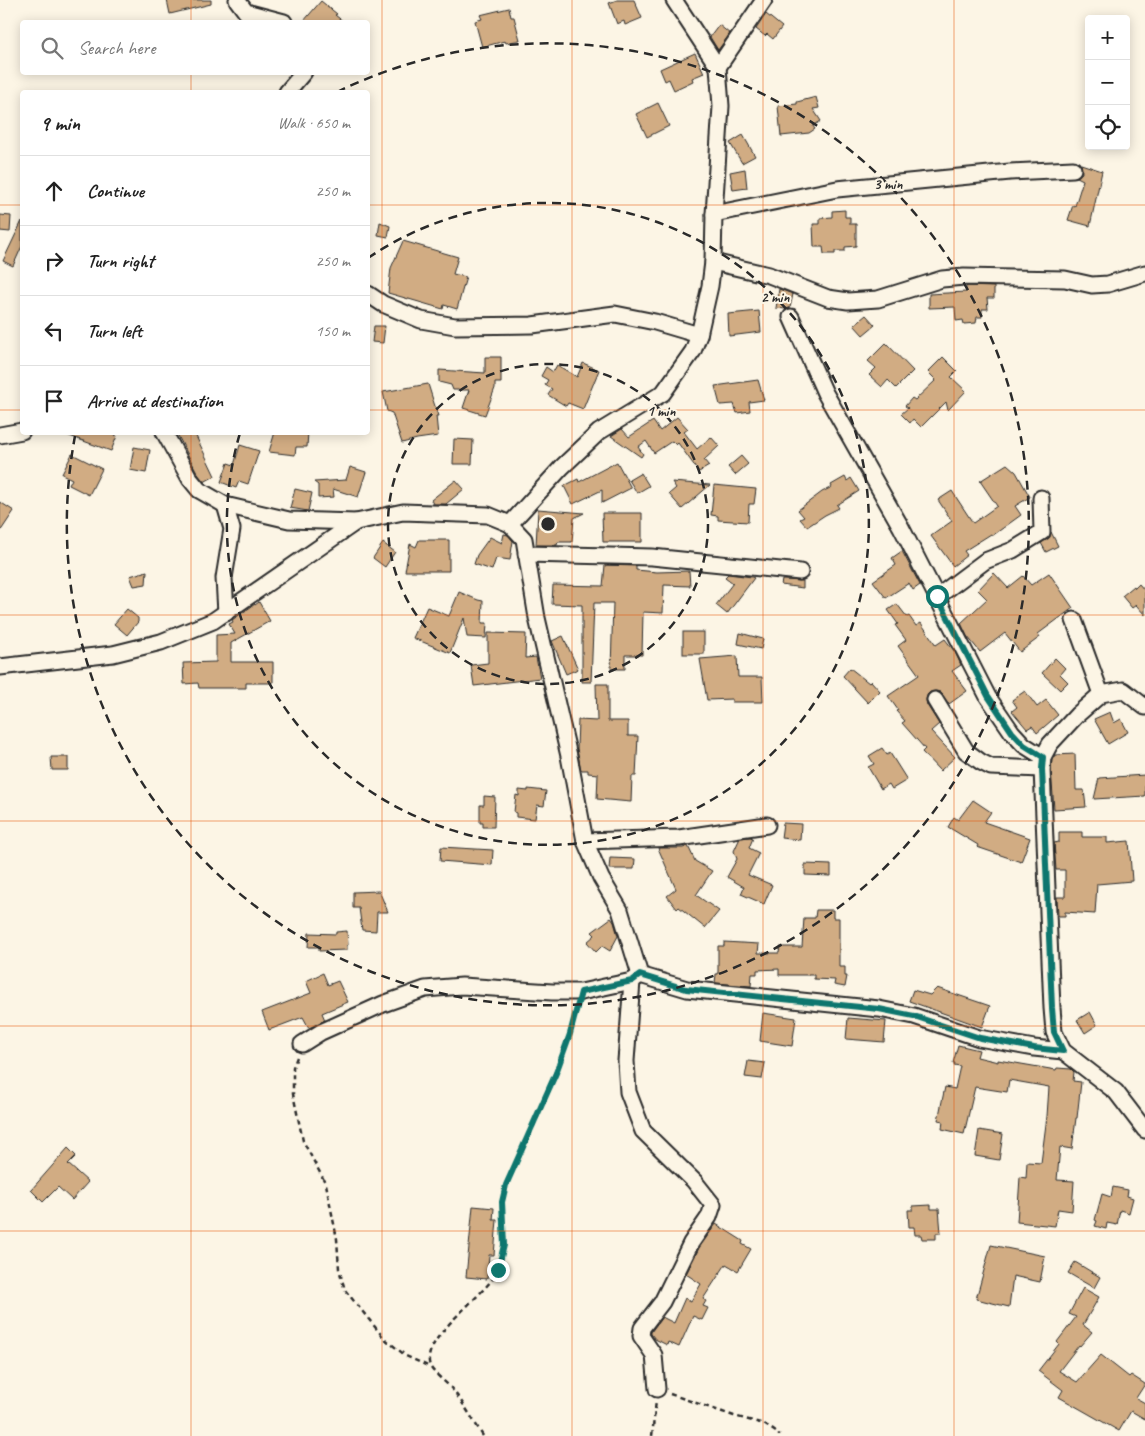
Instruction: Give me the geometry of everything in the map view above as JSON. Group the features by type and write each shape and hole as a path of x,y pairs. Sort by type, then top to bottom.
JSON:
{"street":[{"path":"237,0 246,12 276,20"},
{"path":"510,524 562,467 599,432 663,393 693,351 699,335 710,286 713,262 721,106 718,67 674,0"},
{"path":"718,67 764,0"},
{"path":"289,90 301,75"},
{"path":"714,214 837,189 1010,172 1073,169"},
{"path":"713,262 769,275 828,298 848,302 878,299 942,279 964,277 1065,279 1092,285 1108,284 1145,273"},
{"path":"370,295 383,304 421,320 454,326 532,325 614,314 655,322 699,335"},
{"path":"791,318 825,393 902,527 988,696 1012,732 1042,763"},
{"path":"0,436 20,431"},
{"path":"166,435 190,480 200,490 225,505 288,520 356,522 403,512 488,515 510,524 524,539 536,618 569,756 585,841 601,878 620,910 636,978 626,1060 628,1092 643,1131 694,1181 713,1205 709,1217 691,1242 662,1302 642,1328 641,1336 654,1355 657,1390"},
{"path":"937,596 985,561 1013,550 1042,532 1041,498"},
{"path":"225,505 232,529 224,578 226,613"},
{"path":"0,667 113,654 161,642 213,621 356,522"},
{"path":"526,554 652,557 800,572"},
{"path":"1074,620 1101,694"},
{"path":"1145,707 1123,690 1101,694 1077,715 1050,744 1042,763 1054,1032 1063,1051 1116,1092 1145,1130"},
{"path":"935,700 966,751 981,762 991,767 1042,763"},
{"path":"585,841 678,838 767,825"},
{"path":"302,1044 321,1032 383,1004 426,989 462,986 581,992 636,978 686,989 879,1009 914,1016 980,1038 1034,1048 1063,1051"}],"path":[{"path":"430,1367 429,1358 434,1344 452,1321 487,1286 498,1270 504,1245 502,1202 506,1185 556,1073 570,1034 581,992"},
{"path":"302,1044 293,1067 293,1094 303,1141 326,1184 337,1239 339,1269 345,1290 384,1338 406,1356 430,1367 452,1388 483,1436"},
{"path":"652,1436 657,1390 764,1424 780,1436"}],"building":[{"path":"167,0 211,0 211,4 170,14"},
{"path":"617,0 634,0 642,18 625,25 624,21 617,24 609,3"},
{"path":"321,1 341,20 305,20"},
{"path":"509,8 511,17 514,17 520,40 506,43 505,41 482,47 475,21 482,19 480,15"},
{"path":"766,14 782,27 773,39 756,29"},
{"path":"719,25 730,34 718,50 710,37"},
{"path":"695,53 704,73 692,78 693,81 674,90 669,79 665,81 660,69"},
{"path":"816,97 819,108 813,109 821,121 813,126 815,129 809,133 781,136 778,106 797,104 797,102"},
{"path":"658,103 669,126 647,137 636,114"},
{"path":"743,135 755,156 742,163 730,143"},
{"path":"1081,164 1102,171 1090,226 1068,220 1073,205 1075,206 1083,180 1077,177 1082,173"},
{"path":"745,169 747,188 733,190 730,172"},
{"path":"845,210 845,217 850,217 850,224 856,224 856,246 845,247 845,251 835,251 835,254 824,254 823,247 814,247 813,224 820,224 820,218 832,217 832,211"},
{"path":"0,215 11,216 10,232 0,231"},
{"path":"380,222 390,226 388,237 378,235"},
{"path":"20,225 20,250 13,266 3,261"},
{"path":"403,241 458,257 453,274 466,277 457,309 444,305 443,309 388,293 391,268"},
{"path":"966,286 994,287 994,298 987,298 988,309 982,309 982,317 977,317 976,323 964,324 963,320 956,321 955,307 929,308 929,294 966,292"},
{"path":"779,289 793,294 790,308 776,308"},
{"path":"759,311 761,332 729,336 728,314"},
{"path":"866,315 875,325 863,335 854,325"},
{"path":"374,326 385,326 383,343 372,342"},
{"path":"886,343 913,371 896,388 888,380 882,387 869,375 876,368 868,361"},
{"path":"485,357 501,357 501,383 495,383 485,415 463,408 469,390 453,390 451,385 439,382 439,370 485,373"},
{"path":"943,357 957,371 951,377 966,391 948,410 946,402 921,427 913,419 910,423 901,414 908,408 905,406 912,398 915,400 936,380 928,372"},
{"path":"583,363 599,370 583,409 568,403 566,406 548,395 552,389 545,385 548,380 541,376 546,367 553,372 557,365 577,377"},
{"path":"758,380 764,400 749,402 750,411 737,413 734,404 720,405 715,386"},
{"path":"428,384 438,416 436,416 438,436 402,443 392,413 387,411 383,392"},
{"path":"677,417 688,429 684,432 697,449 711,437 719,446 704,460 709,466 699,472 678,443 676,445 672,441 654,453 646,441 638,447 643,454 641,457 611,436 622,429 629,437 653,421 660,431"},
{"path":"67,435 117,436 111,451"},
{"path":"178,435 195,435 215,476 204,482"},
{"path":"274,435 308,435 307,447 296,447 295,455 269,452"},
{"path":"454,439 473,440 472,464 453,464"},
{"path":"240,445 259,451 248,484 239,481 236,488 221,482 228,463 234,465"},
{"path":"134,447 150,450 146,473 130,470"},
{"path":"72,454 102,469 89,495 69,485 72,479 62,474"},
{"path":"741,456 748,464 735,475 728,467"},
{"path":"617,462 631,488 602,503 602,490 573,504 564,486 578,479 579,482"},
{"path":"1007,464 1016,472 1030,497 1015,506 1021,515 992,536 991,534 964,551 967,555 953,566 931,536 952,521 938,500 952,491 973,523 997,506 980,481"},
{"path":"350,467 366,472 358,497 333,489 334,497 318,498 318,485 314,482 346,480"},
{"path":"641,473 649,486 637,493 629,480"},
{"path":"845,477 847,481 851,478 859,491 837,505 839,508 807,527 800,519 804,517 798,510"},
{"path":"456,480 464,489 446,504 433,504 431,500"},
{"path":"672,482 710,485 682,509 669,494 676,488"},
{"path":"714,485 756,489 754,504 749,504 748,522 718,520 718,516 711,515"},
{"path":"295,489 312,493 308,511 290,508"},
{"path":"0,502 14,511 0,532"},
{"path":"538,509 584,513 574,518 572,542 558,542 557,545 536,545"},
{"path":"602,513 642,513 642,542 603,542"},
{"path":"1051,532 1058,546 1046,552 1041,543 1050,537"},
{"path":"504,534 508,535 513,541 510,560 496,558 492,570 474,564 477,555 490,537 502,543"},
{"path":"419,540 449,540 449,571 405,571 410,544 416,547"},
{"path":"383,543 395,552 385,567 373,558"},
{"path":"902,551 920,585 913,590 909,583 886,598 873,581 896,565 892,558"},
{"path":"605,565 636,566 636,570 657,572 689,571 690,586 664,585 663,613 643,612 642,655 625,655 625,669 611,669 613,603 594,603 591,682 582,682 582,605 552,604 553,585 603,586"},
{"path":"147,571 146,584 134,586 130,576"},
{"path":"994,573 1008,588 1023,576 1031,585 1049,573 1073,608 1038,634 1040,637 1020,652 1005,633 980,652 967,636 961,623 987,599 978,590"},
{"path":"728,574 754,578 727,614 716,605 733,583 725,577"},
{"path":"782,580 803,581 803,588 781,585"},
{"path":"1139,584 1145,591 1145,615 1136,605 1132,608 1122,596"},
{"path":"459,592 483,601 482,623 487,623 486,638 467,637 464,618 450,653 413,638 427,607 449,616"},
{"path":"259,602 270,621 231,643 231,662 273,662 273,683 246,683 246,688 199,688 198,683 184,684 183,663 216,662 216,635 235,634 229,624 233,622 232,620"},
{"path":"897,604 916,626 921,623 936,645 945,639 955,652 961,665 952,671 967,691 949,704 940,692 935,691 927,695 926,700 927,705 939,724 931,731 955,757 940,771 922,752 925,749 902,723 905,721 896,711 898,710 888,696 919,675 898,646 906,640 895,625 898,624 888,610"},
{"path":"127,609 138,618 138,622 127,635 114,624"},
{"path":"683,632 704,632 704,654 683,654"},
{"path":"488,633 526,634 525,658 536,657 540,678 474,686 471,665 488,663"},
{"path":"740,633 763,639 761,649 738,644"},
{"path":"563,636 578,669 566,674 552,641"},
{"path":"737,656 738,677 762,677 763,702 732,702 732,699 707,700 700,659"},
{"path":"1055,658 1065,668 1060,674 1068,682 1060,690 1042,673"},
{"path":"850,668 869,683 871,681 880,691 868,703 843,676"},
{"path":"596,684 608,684 608,721 628,721 628,736 638,736 636,776 632,776 631,802 597,799 598,774 588,773 588,770 581,770 577,749 578,720 597,721"},
{"path":"1025,691 1037,707 1046,700 1058,715 1037,733 1032,726 1027,729 1012,711 1017,707 1012,700"},
{"path":"1110,712 1114,723 1121,719 1128,732 1108,744 1094,719"},
{"path":"882,748 887,755 890,753 907,780 892,789 889,784 881,789 868,767 874,764 869,756"},
{"path":"1075,754 1076,790 1084,790 1086,807 1054,809 1052,760 1055,755"},
{"path":"51,757 68,757 68,770 52,770"},
{"path":"1145,775 1145,796 1094,799 1099,778"},
{"path":"528,789 546,791 544,806 537,805 535,819 516,817 514,812 516,795 519,796 519,790 528,791"},
{"path":"484,796 495,797 494,827 483,827 483,823 480,823 480,805 484,805"},
{"path":"973,800 991,812 984,822 1030,838 1021,862 977,847 978,845 948,827 954,817 958,820"},
{"path":"783,823 801,824 800,840 781,838"},
{"path":"1059,832 1082,832 1082,837 1107,837 1107,843 1129,841 1132,881 1097,884 1095,914 1065,912 1065,916 1058,916 1057,897 1065,897 1065,870 1056,870 1054,843 1059,842"},
{"path":"740,838 753,838 749,848 759,853 748,875 772,885 764,904 741,894 744,887 727,877 737,859 734,851"},
{"path":"688,846 695,861 712,871 696,895 719,911 705,928 679,907 677,909 667,896 676,889 658,848 683,848"},
{"path":"441,847 493,850 492,865 440,861"},
{"path":"610,858 635,859 634,869 609,869"},
{"path":"805,864 831,865 831,876 805,875"},
{"path":"379,891 388,912 377,912 376,931 362,930 359,908 353,908 353,892"},
{"path":"816,910 833,910 833,918 839,918 839,967 845,967 845,976 847,976 845,987 834,985 835,980 814,979 814,975 779,975 779,969 757,970 757,974 752,974 751,986 715,983 716,974 718,974 718,946 724,946 724,942 759,944 758,953 779,953 780,947 802,947 804,918 815,918"},
{"path":"611,918 618,936 610,951 602,946 596,952 587,942 595,935 592,932"},
{"path":"347,931 347,950 319,951 319,947 308,947 309,933 336,934 336,932"},
{"path":"323,973 328,985 338,981 348,1002 322,1013 325,1020 309,1028 303,1017 269,1030 262,1012 311,993 306,981"},
{"path":"937,988 990,1006 982,1027 909,1001 913,990 930,995"},
{"path":"1090,1012 1097,1025 1085,1033 1077,1020"},
{"path":"763,1013 796,1018 792,1046 760,1041"},
{"path":"848,1018 886,1021 884,1042 846,1039"},
{"path":"958,1045 979,1050 977,1057 998,1062 998,1060 1056,1070 1057,1068 1071,1069 1074,1072 1073,1081 1081,1082 1072,1149 1060,1147 1057,1180 1074,1181 1072,1211 1058,1209 1055,1226 1017,1222 1020,1177 1026,1178 1027,1162 1041,1163 1049,1087 1009,1080 1007,1092 975,1087 964,1134 942,1129 943,1121 938,1120 945,1087 955,1089 960,1066 953,1063"},
{"path":"748,1061 765,1063 762,1079 745,1077"},
{"path":"979,1130 1003,1134 999,1160 975,1156"},
{"path":"68,1148 76,1156 68,1164 88,1182 72,1200 58,1187 43,1202 31,1190"},
{"path":"1113,1187 1128,1190 1127,1196 1133,1198 1129,1213 1120,1210 1117,1225 1107,1223 1106,1229 1095,1226 1102,1194 1111,1197"},
{"path":"931,1205 931,1209 939,1209 941,1233 936,1233 936,1239 922,1239 921,1235 915,1235 914,1227 909,1227 908,1210 913,1210 913,1206"},
{"path":"473,1206 494,1208 493,1220 497,1220 494,1255 489,1255 487,1279 466,1277"},
{"path":"716,1224 743,1241 742,1244 751,1249 738,1271 726,1264 703,1299 706,1301 703,1306 708,1308 702,1320 693,1316 679,1347 668,1342 667,1345 655,1339 651,1332 662,1317 674,1323 685,1298 691,1301 701,1284 686,1274 699,1248"},
{"path":"991,1245 1045,1256 1040,1282 1013,1276 1009,1307 976,1299"},
{"path":"1075,1262 1100,1277 1094,1288 1068,1273"},
{"path":"1083,1288 1099,1297 1083,1325 1092,1332 1079,1345 1059,1371 1077,1382 1101,1355 1129,1377 1131,1375 1145,1384 1136,1398 1145,1403 1145,1419 1131,1411 1119,1431 1059,1397 1063,1390 1038,1371 1059,1344 1057,1342 1076,1317 1069,1314"}],"route":[{"path":"498,1270 504,1245 502,1202 506,1185 556,1073 570,1034 581,992 632,981 640,975 686,989 879,1009 914,1016 980,1038 1034,1048 1063,1051 1054,1032 1052,1008 1043,757 1024,745 1012,732 988,696 937,596"}]}
